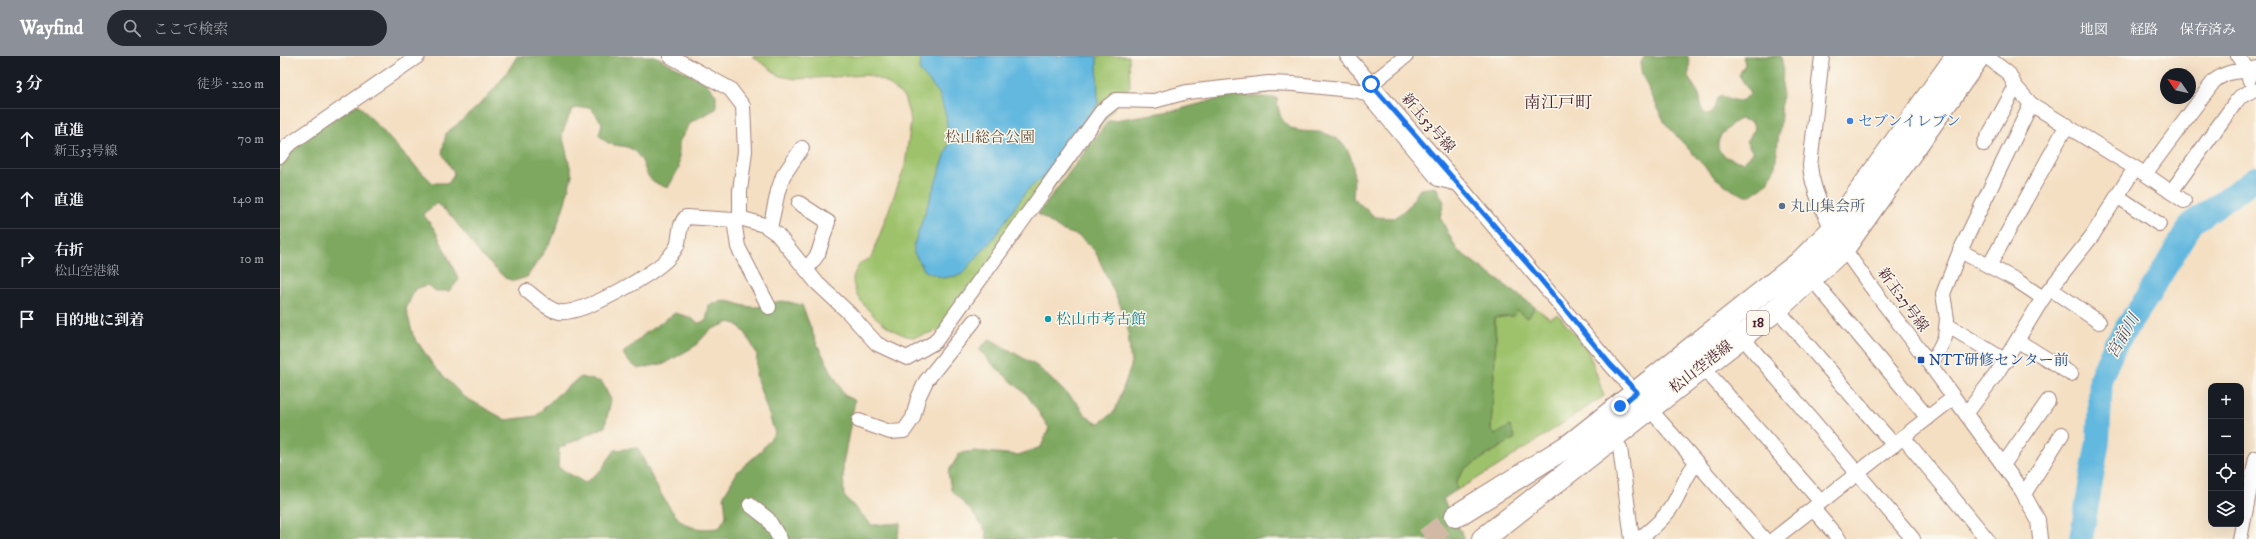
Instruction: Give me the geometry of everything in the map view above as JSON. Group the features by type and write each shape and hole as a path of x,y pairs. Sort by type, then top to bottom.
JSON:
{"main road":[{"name":"松山空港線","path":"1456,516 1643,400 1702,366 1734,328 1833,229 1957,56"},
{"name":"松山空港線","path":"1483,539 1612,437 1643,400 1734,328 1777,309 1812,279 1844,248 1979,56"}],"street":[{"path":"280,156 287,146 418,56"},
{"path":"670,56 730,89 743,106 745,151 737,219 738,247 769,307"},
{"name":"新玉53号線","path":"1347,56 1458,184 1610,364 1764,539"},
{"path":"1371,84 1406,56"},
{"name":"新玉27号線","path":"1822,56 1810,166 1812,181 1818,203 1844,248 2024,494 2038,520 2040,539"},
{"path":"1986,56 2009,74 2017,89 2032,104 2140,171 2184,201"},
{"path":"2172,192 2235,102 2240,97 2255,93 2252,70 2238,56"},
{"path":"1966,414 2006,361 2047,294 2092,236 2117,196 2140,171 2214,81 2228,71 2252,70"},
{"path":"527,291 554,311 566,312 585,308 613,294 666,260 677,246 681,224 686,217 737,219 770,228 787,244 817,284 849,313 877,344 906,358 919,352 934,342 1102,112 1116,100 1154,101 1188,92 1269,84 1294,84 1359,91 1368,95 1438,179 1458,184"},
{"path":"1984,144 2012,93 2017,89"},
{"path":"1929,363 1942,347 1947,326 1943,294 1960,251 2032,104"},
{"path":"1989,266 2067,125"},
{"path":"770,228 778,191 783,176 802,148"},
{"path":"2117,196 2159,224"},
{"path":"799,203 828,222 818,254 807,269"},
{"path":"1960,251 2100,322"},
{"path":"1812,279 1928,418"},
{"path":"1777,309 1987,539"},
{"path":"859,421 890,432 904,431 913,418 918,398 926,381 974,322"},
{"path":"1947,326 2006,361"},
{"path":"1734,328 1913,539"},
{"path":"2018,341 2071,374"},
{"path":"1702,366 1817,505 1839,539"},
{"path":"1774,539 1953,398"},
{"path":"2002,465 2048,401"},
{"path":"2024,494 2062,434"},
{"path":"1612,437 1620,448 1632,539"},
{"path":"2240,539 2256,458"},
{"path":"1640,539 1665,516 1681,490 1690,469 1698,463"},
{"path":"750,506 768,520 780,539"}],"green space":[{"path":"517,56 655,56 706,83 716,95 716,109 691,122 679,142 679,168 668,188 658,184 648,176 643,163 634,151 630,148 613,145 599,135 602,123 590,107 572,109 562,134 572,175 565,203 552,240 527,277 514,281 505,278 481,255 452,217 437,203 423,214 435,230 459,280 449,291 436,291 427,285 415,289 406,309 413,335 433,365 463,396 506,420 536,416 556,396 581,377 602,382 611,400 605,427 559,448 558,467 585,483 601,470 615,450 638,448 663,496 681,521 689,526 704,529 719,528 726,516 724,495 738,471 759,453 775,433 756,377 757,354 746,334 738,325 730,322 710,330 695,346 666,363 638,369 627,360 623,353 647,332 675,313 689,317 698,323 706,321 709,305 717,302 724,301 750,307 757,307 781,301 802,305 817,344 844,395 855,400 843,464 844,496 872,525 901,523 897,539 280,539 280,151 358,104 413,164 433,183 449,183 454,173 442,153 446,133 486,98 503,78"},
{"name":"松山総合公園","path":"752,56 1129,56 1130,87 944,329 911,337 893,330 874,316 859,298 853,279 860,263 871,258 905,166 911,121 904,97 886,82 867,75 796,79 780,76"},
{"path":"1645,56 1688,56 1690,67 1688,77 1699,94 1703,112 1709,115 1713,111 1718,98 1722,96 1734,100 1740,100 1747,97 1750,93 1739,75 1745,64 1743,56 1781,56 1783,66 1781,116 1775,168 1770,176 1769,182 1751,195 1744,195 1734,191 1714,177 1665,123 1642,75 1640,64","holes":["1741,119 1752,122 1755,129 1746,141 1753,153 1743,162 1729,158 1720,152 1718,142 1721,136 1734,122"]},
{"path":"1232,95 1277,98 1282,119 1293,129 1323,133 1334,137 1342,143 1348,150 1353,168 1353,198 1375,217 1395,218 1408,207 1420,189 1436,187 1444,202 1440,217 1457,250 1535,307 1528,318 1517,311 1514,316 1494,318 1496,337 1491,430 1495,435 1510,426 1515,438 1463,470 1456,483 1457,490 1443,499 1465,539 986,539 987,533 974,514 951,490 948,472 960,453 975,451 1018,455 1041,447 1049,428 1027,395 992,364 979,349 990,339 1037,366 1077,403 1086,416 1098,424 1115,411 1131,366 1127,320 1095,251 1079,236 1061,230 1038,214 1108,121 1177,110"},
{"path":"1535,307 1550,319 1558,314 1582,343 1591,358 1604,396 1495,468 1457,490 1456,483 1463,470 1515,438 1495,435 1491,430 1496,337 1494,317 1513,316 1517,311 1528,318"}],"water":[{"path":"920,56 1097,56 1098,104 1043,177 1027,190 992,240 961,275 943,278 925,271 914,253 914,244 949,144 946,116 939,93 919,70 921,63"}],"waterway":[{"name":"宮前川","path":"2081,539 2098,441 2101,377 2115,345 2146,299 2192,223 2256,178"}],"tunnel":[{"path":"1426,539 1456,516"}],"place":[{"name":"セブンイレブン","path":"1850,121"},
{"name":"丸山集会所","path":"1782,206"},
{"name":"松山市考古館","path":"1048,319"},
{"name":"NTT研修センター前","path":"1921,360"}],"district":[{"name":"南江戸町","path":"1558,103"}],"route":[{"path":"1371,84 1532,269 1610,364 1637,392 1620,406"}]}
